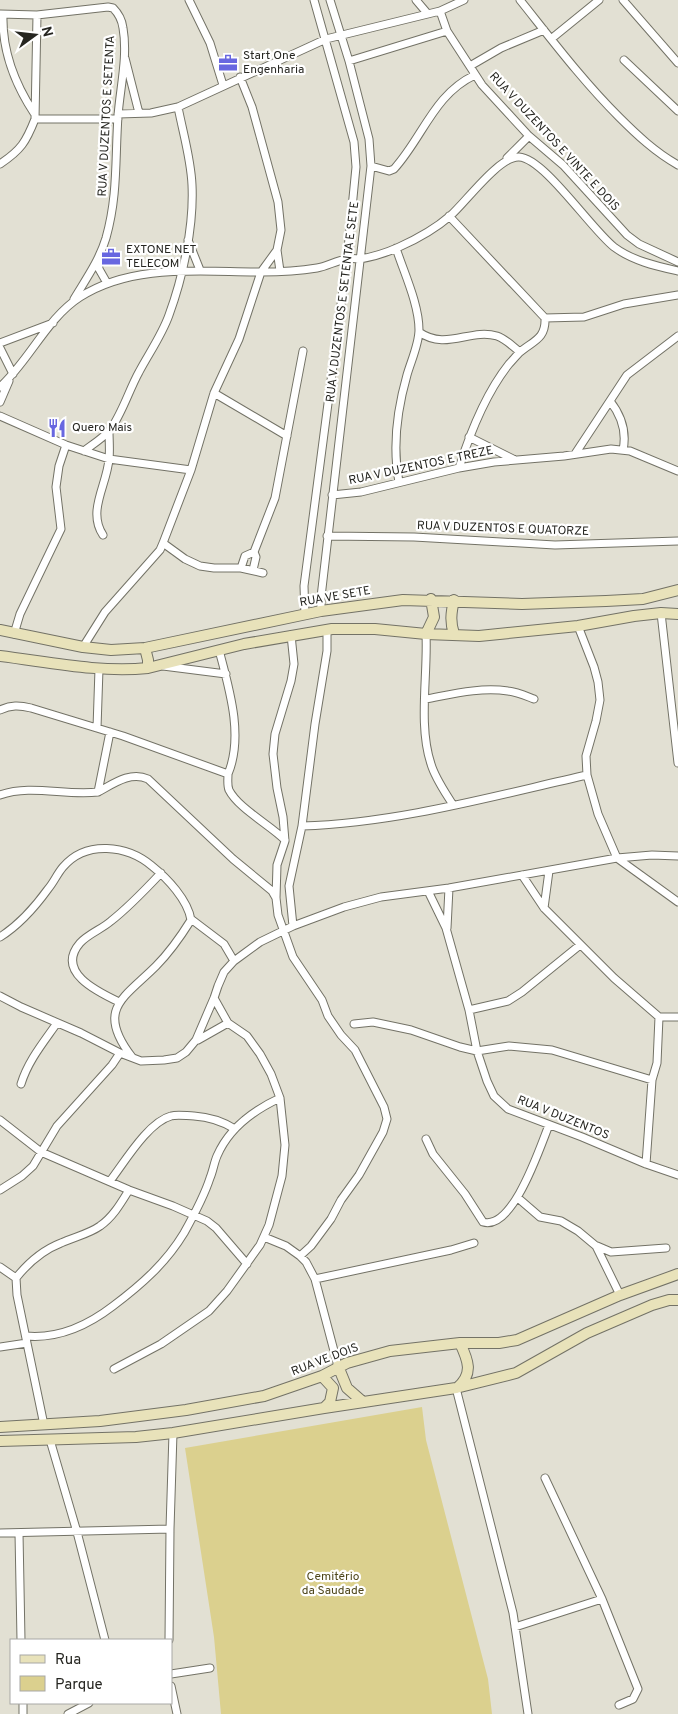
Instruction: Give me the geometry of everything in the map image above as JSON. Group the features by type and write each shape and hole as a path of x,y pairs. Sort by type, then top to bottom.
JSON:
{"main road":[{"name":"RUA VE SETE","path":"5,633 83,647 111,650 145,648 321,611 403,600 431,599 522,604 606,601 642,599 678,590"},
{"path":"426,634 434,617 431,599"},
{"path":"454,600 451,616 454,634"},
{"path":"606,601 608,610 606,621"},
{"path":"0,656 99,669 133,670 153,667 219,650 327,629 375,629 426,634 479,636 578,626 661,613 678,614"},
{"path":"145,648 153,667"},
{"name":"RUA VE DOIS","path":"0,1427 100,1421 177,1412 264,1396 322,1376 338,1366 390,1351 460,1343 499,1343 517,1340 620,1295 678,1274"},
{"path":"0,1442 136,1438 456,1388 516,1374 587,1334 652,1305 678,1300"},
{"path":"456,1388 463,1382 467,1374 468,1362 460,1343"},
{"path":"338,1366 346,1388 363,1402"},
{"path":"322,1376 333,1388 330,1402 324,1408"}],"street":[{"path":"189,0 210,43 223,85"},
{"path":"306,615 304,586 347,259 356,167 355,154 326,39 314,0"},
{"name":"RUA V DUZENTOS E SETENTA E SETE","path":"321,611 320,597 371,166 369,139 349,61 330,0"},
{"path":"416,0 427,13"},
{"path":"34,116 118,117 160,112 178,107 326,39 440,11 464,0"},
{"path":"520,0 582,78 648,145 663,157 678,165"},
{"path":"551,40 599,0"},
{"path":"622,0 678,63"},
{"name":"RUA V DUZENTOS E SETENTA","path":"1,15 36,15 108,7 113,8 118,13 124,30 113,207 98,260 73,302"},
{"name":"RUA V DUZENTOS E VINTE E DOIS","path":"440,11 447,30 476,75 487,90 529,136 563,165 627,234 639,244 678,262"},
{"path":"1,15 3,40 13,72 34,116"},
{"path":"0,164 17,152 23,145 28,137 34,116 36,15"},
{"path":"349,61 447,30"},
{"path":"470,66 500,48 544,30"},
{"path":"124,51 139,114"},
{"path":"624,60 678,111"},
{"path":"371,166 389,171 394,169 436,108 454,87 476,75"},
{"path":"240,77 252,107 278,202 280,230 276,250 280,271"},
{"path":"84,451 109,431 169,316 182,271 188,239 192,186 178,107"},
{"path":"0,387 12,376 53,323 73,302 107,283 147,274 182,271 261,272 319,267 396,248 420,237 449,216 529,136"},
{"path":"505,160 522,157 537,164 590,224 616,249 645,262 678,271"},
{"path":"449,216 545,318 545,327 541,336 520,352 498,378 469,437 459,468"},
{"path":"188,239 200,270"},
{"path":"396,248 418,317 419,332 402,393 395,442 395,462 399,482"},
{"path":"83,647 105,612 160,550 191,470 207,410 239,339 261,272 276,250"},
{"path":"98,260 107,283"},
{"path":"545,318 584,317 624,304 678,295"},
{"path":"0,343 53,323"},
{"path":"419,332 433,339 444,341 474,336 496,336 507,341 520,352"},
{"path":"575,454 627,375 678,336"},
{"path":"0,348 12,376 0,402"},
{"path":"253,570 256,557 254,552 275,498 303,351"},
{"path":"214,393 287,436"},
{"path":"610,401 620,416 624,428 625,440 623,450"},
{"path":"0,416 66,445 109,459 191,470"},
{"path":"103,535 97,526 97,514 109,459 109,431"},
{"path":"469,437 514,460"},
{"path":"5,633 32,587 61,529 56,487 59,466 66,445"},
{"name":"RUA V DUZENTOS E TREZE","path":"332,495 361,492 459,468 604,450 623,450 678,471"},
{"name":"RUA V DUZENTOS E QUATORZE","path":"327,536 414,537 555,545 678,541"},
{"path":"163,543 185,559 200,566 241,568 263,573"},
{"path":"241,568 245,556 254,552"},
{"path":"661,613 678,763"},
{"path":"578,626 594,667 600,700 586,756 587,775 598,814 617,858 678,902"},
{"path":"293,926 289,886 302,826 315,724 327,651 327,629"},
{"path":"426,634 426,737 431,765 453,805"},
{"path":"291,635 294,664 292,681 275,734 274,754 285,841 277,865 276,898 278,914 293,957 322,1000 328,1016 341,1036 355,1050 384,1107 387,1118 383,1132 331,1219 311,1246 300,1256"},
{"path":"219,650 232,703 235,740 234,762 228,774 230,791 244,808 270,827 285,841"},
{"path":"153,667 226,674"},
{"path":"97,728 99,669"},
{"path":"426,700 476,690 509,691 534,699"},
{"path":"0,710 9,706 20,705 110,732 228,774"},
{"path":"98,792 110,732"},
{"path":"302,826 410,814 587,775"},
{"path":"0,795 20,790 69,794 98,792 121,780 141,776 148,779 233,859 272,891 276,898"},
{"path":"0,937 24,918 48,890 63,867 73,858 83,852 100,848 120,850 135,854 169,880 191,917 224,944 234,961"},
{"path":"0,996 120,1053 141,1061 177,1058 186,1052 196,1040 224,972 247,950 293,926 381,896 449,888 617,858 677,854"},
{"path":"544,908 548,871"},
{"path":"119,1002 84,983 76,973 74,951 81,942 122,912 161,873"},
{"path":"522,875 544,908 614,978 659,1017 678,1017"},
{"name":"RUA V DUZENTOS","path":"446,928 449,888"},
{"name":"RUA V DUZENTOS","path":"428,891 446,928 469,1010 478,1051 487,1081 494,1096 508,1109 678,1175"},
{"path":"132,1057 121,1043 115,1028 115,1013 119,1002 125,994 158,964 186,928 191,917"},
{"path":"469,1010 508,1002 580,945"},
{"path":"114,1369 161,1344 209,1310 227,1291 247,1264 264,1238 269,1225 282,1176 285,1145 280,1098 271,1074 260,1054 247,1036 228,1023 214,998"},
{"path":"646,1164 652,1080 657,1063 659,1017"},
{"path":"354,1024 373,1022 411,1030 460,1047 478,1051 509,1046 552,1050 652,1080"},
{"path":"21,1084 33,1057 57,1023"},
{"path":"196,1040 228,1023"},
{"path":"0,1190 22,1176 33,1166 58,1126 120,1053"},
{"path":"0,1347 26,1339 58,1335 76,1328 102,1314 154,1273 174,1249 194,1215 208,1184 217,1156 235,1129 252,1114 280,1098"},
{"path":"110,1181 146,1135 164,1119 173,1115 204,1117 225,1123 235,1129"},
{"path":"0,1120 41,1152 207,1221 216,1228 247,1264"},
{"path":"426,1139 433,1154 465,1194 483,1222 491,1223 501,1217 518,1198 548,1125"},
{"path":"44,1425 17,1295 16,1278 24,1267 43,1252 100,1226 111,1217 129,1190"},
{"path":"518,1198 540,1218 561,1221 578,1231 596,1246 611,1252 666,1248"},
{"path":"264,1238 286,1246 306,1262 315,1279 338,1366"},
{"path":"315,1279 451,1250 474,1243"},
{"path":"596,1246 620,1295"},
{"path":"0,1267 16,1278"},
{"path":"456,1388 515,1627 528,1714"},
{"path":"169,1639 173,1433"},
{"path":"50,1440 77,1532 105,1639"},
{"path":"544,1478 602,1599 638,1688 634,1699 619,1705"},
{"path":"0,1533 170,1529"},
{"path":"19,1533 21,1639"},
{"path":"515,1627 602,1599"},
{"path":"172,1674 210,1668"},
{"path":"172,1691 177,1714"},
{"path":"68,1714 87,1704"}],"green space":[{"name":"Cemitério da Saudade","path":"422,1407 426,1440 488,1679 492,1714 221,1714 214,1637 185,1448"}],"place":[{"name":"Start One Engenharia","path":"228,63"},
{"name":"EXTONE NET TELECOM","path":"111,257"},
{"name":"Quero Mais","path":"57,428"}]}
